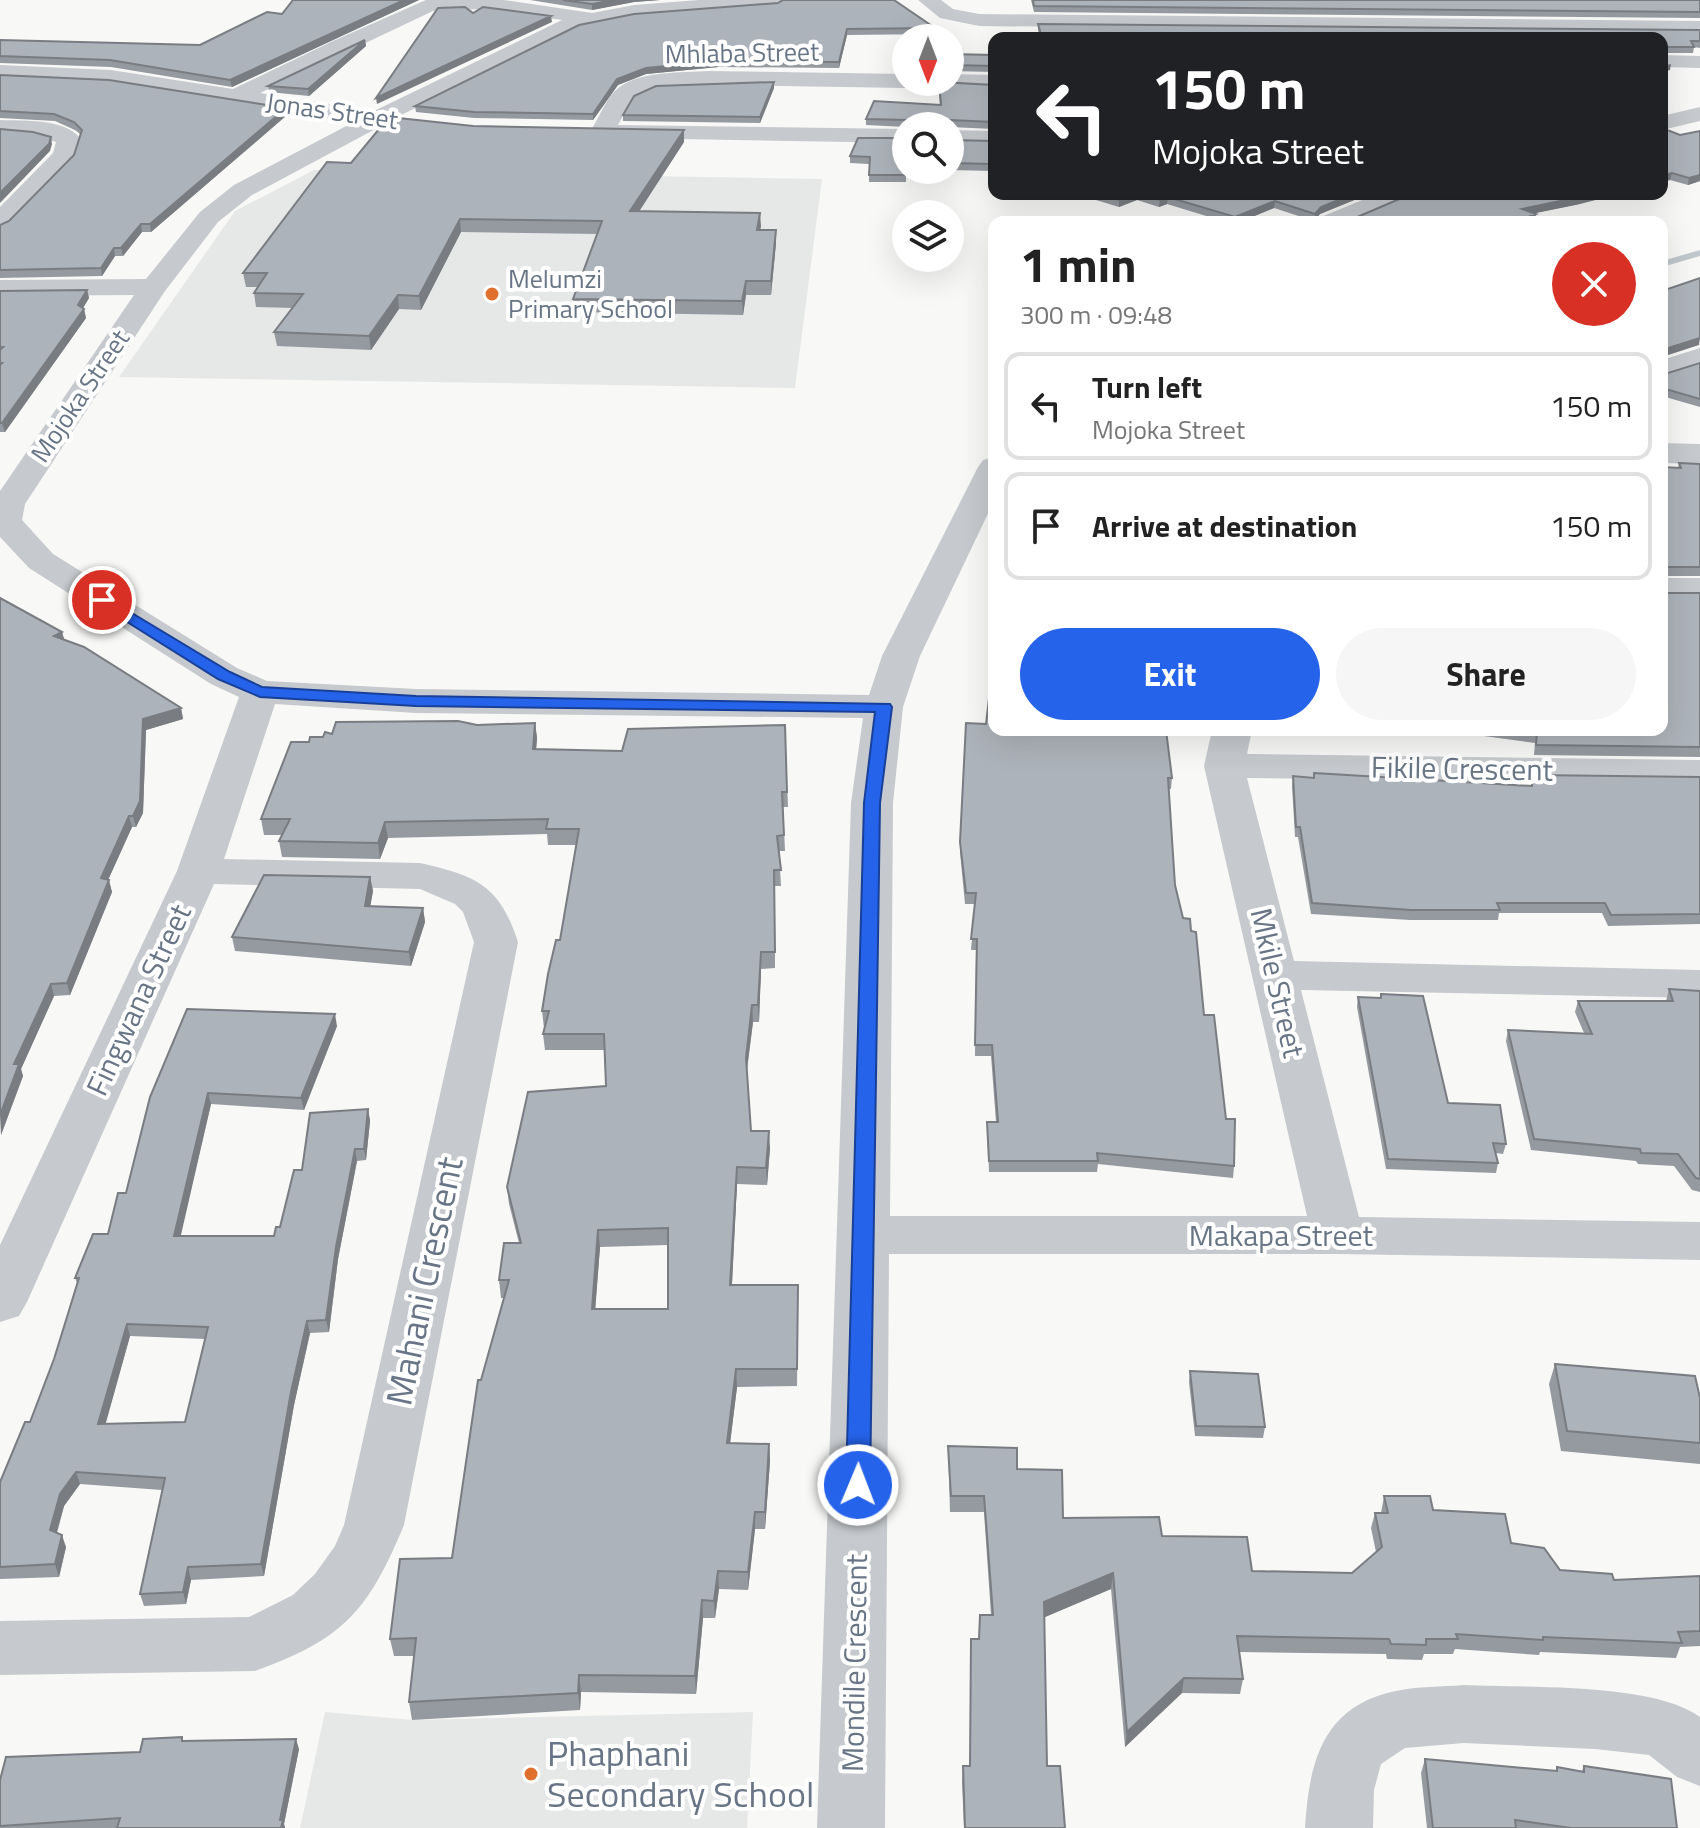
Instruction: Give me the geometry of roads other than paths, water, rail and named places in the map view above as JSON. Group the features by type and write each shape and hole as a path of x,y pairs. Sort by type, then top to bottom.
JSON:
{"street":[{"name":"Mojoka Street","path":"778,0 634,11 587,18 562,26 378,118 228,201 209,217 154,287 8,504 2,523 41,561 224,676 260,692 416,701 884,707"},
{"path":"928,0 947,14 979,20 1447,32 1700,27"},
{"path":"237,96 430,5 481,3 587,18"},
{"path":"1668,61 1700,62"},
{"name":"Jonas Street","path":"0,72 111,77 418,123"},
{"name":"Mhlaba Street","path":"603,130 623,96 634,88 655,82 709,78 892,81"},
{"path":"964,81 988,82"},
{"path":"1668,122 1700,114"},
{"path":"0,127 39,129 59,133 69,139 64,155 0,222"},
{"path":"574,130 892,136"},
{"path":"964,137 988,138"},
{"path":"1341,216 1371,200"},
{"path":"0,288 154,287"},
{"path":"1668,368 1700,357"},
{"path":"1668,453 1700,454"},
{"name":"Mondile Crescent","path":"851,1828 872,803 884,707 901,656 988,479"},
{"path":"1668,589 1700,589"},
{"name":"Fingwana Street","path":"0,1302 198,871 260,692"},
{"name":"Fikile Crescent","path":"1228,748 1700,772"},
{"name":"Mkile Street","path":"1228,748 1275,975 1337,1235"},
{"name":"Mahani Crescent","path":"0,1648 255,1644 315,1614 337,1592 359,1560 374,1525 496,942 489,916 480,903 471,892 455,883 420,876 198,871"},
{"path":"1275,975 1700,984"},
{"name":"Makapa Street","path":"863,1235 1337,1235 1700,1241"},
{"path":"1339,1828 1341,1790 1351,1753 1361,1739 1395,1720 1464,1714 1595,1720 1664,1728 1700,1756"}],"waterway":[{"path":"1668,262 1700,253"}],"place":[{"name":"Melumzi Primary School","path":"492,294"},
{"name":"Phaphani Secondary School","path":"531,1774"}]}
